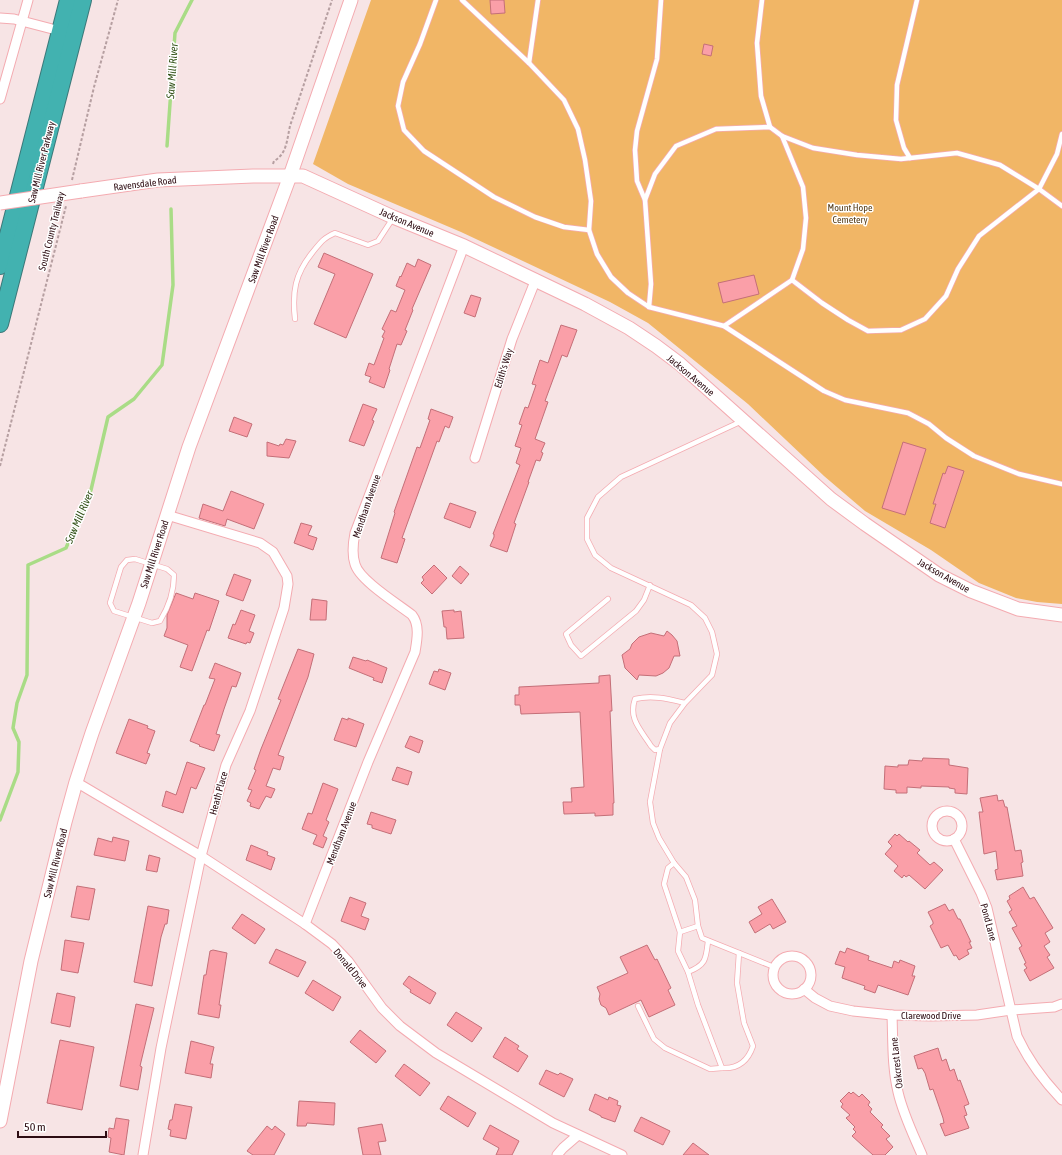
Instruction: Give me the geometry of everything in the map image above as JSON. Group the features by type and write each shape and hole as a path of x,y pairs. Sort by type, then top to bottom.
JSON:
{"highway":[{"name":"Saw Mill River Parkway","path":"0,266 68,0"},
{"name":"Saw Mill River Parkway","path":"0,324 83,0"}],"main road":[{"name":"Saw Mill River Road","path":"0,1121 4,1089 31,961 76,782 134,617 189,447 290,176 351,0"},
{"name":"Ravensdale Road","path":"0,203 76,187 158,180 290,176"},
{"name":"Jackson Avenue","path":"290,176 303,176 393,217 464,246 536,279 623,324 656,346 686,370 831,499 940,575 971,591 1018,609 1062,614"}],"street":[{"path":"0,99 28,0"},
{"path":"0,18 22,21 60,32"},
{"name":"Mendham Avenue","path":"305,924 368,762 415,652 417,641 417,620 364,578 355,565 352,545 464,246"},
{"name":"Edith's Way","path":"475,458 512,339 536,279"},
{"name":"Heath Place","path":"142,1155 161,1048 201,856 226,765 250,711 284,608 288,584 287,576 273,552 260,543 167,515"},
{"name":"Donald Drive","path":"76,782 201,856 305,924 332,944 348,961 382,1008 400,1026 436,1053 554,1123 622,1155"},
{"name":"Pond Lane","path":"954,839 987,908 1017,1036 1033,1065 1062,1100"},
{"path":"789,956 801,958 809,967 811,973 808,985 799,993 792,994 780,990 773,980 774,967 778,962 789,956"},
{"name":"Clarewood Drive","path":"804,989 815,998 830,1006 853,1011 892,1015 977,1015 1011,1010 1054,1007 1062,1004"},
{"name":"Oakcrest Lane","path":"892,1015 894,1069 898,1091 904,1114 922,1155"},
{"path":"557,1155 578,1135"}],"lane":[{"path":"436,0 420,44 403,82 398,106 404,130 424,151 494,197 535,217 564,227 589,230"},
{"path":"462,0 529,63 564,100 578,129 585,160 591,201 589,230 597,254 611,277 628,293 649,307 724,326 824,391 845,400 908,413 929,424 946,438 974,456 1019,474 1062,484"},
{"path":"529,63 538,0"},
{"path":"649,307 651,284 645,200 637,181 635,150 637,131 657,59 661,0"},
{"path":"762,0 757,43 761,96 770,126 782,136 813,148 858,155 900,159 957,153 1000,166 1039,189 1062,206"},
{"path":"910,158 904,148 896,120 897,85 917,0"},
{"path":"645,200 656,174 676,146 716,129 770,126"},
{"path":"792,280 822,303 868,331 900,330 925,318 946,296 958,269 979,236 1039,189 1057,154 1062,134"},
{"path":"724,326 792,280 803,249 806,218 803,187 782,136"},
{"path":"295,319 293,302 298,274 324,238 335,233 368,245 378,241 393,217"},
{"path":"744,421 621,477 598,498 587,518 587,539 595,555 611,568 692,605 705,618 712,632 717,654 712,675 685,703 670,723 660,749 650,802 653,823 659,838 674,863 686,877 695,900 698,926 702,938 774,967"},
{"path":"135,559 167,569 174,575 174,585 160,621 152,623 134,617 114,611 110,603 122,567 127,560 135,559"},
{"path":"608,599 566,634 571,645 581,656 636,611 644,600 650,586"},
{"path":"660,749 655,750 651,746 633,717 632,707 635,699 644,697 659,697 685,703"},
{"path":"674,863 668,868 664,884 680,932 678,951 688,972 698,1005 722,1068"},
{"path":"680,932 698,926"},
{"path":"688,972 697,969 704,963 707,955 708,941"},
{"path":"638,1006 654,1039 665,1048 710,1069 729,1069 738,1067 750,1054 753,1046 744,1023 737,983 739,953"}],"path":[{"name":"South County Trailway","path":"76,187 94,87 118,0"},
{"path":"271,176 274,161 281,155 288,141 288,135 294,112 332,0"},
{"name":"South County Trailway","path":"0,466 68,199"}],"green space":[{"name":"Mount Hope Cemetery","path":"371,0 1062,0 1062,604 1037,602 1016,598 979,583 931,550 865,511 824,476 748,404 648,323 610,302 461,232 348,184 313,164"}],"building":[{"path":"490,0 504,0 505,13 491,14"},
{"path":"704,44 713,46 711,56 702,54"},
{"path":"324,253 373,274 346,338 314,324 335,274 318,267"},
{"path":"418,259 431,265 412,309 413,310 405,330 407,331 401,345 397,344 384,388 369,382 371,377 365,375 369,363 374,365 384,338 382,337 385,331 382,329 391,310 396,312 405,290 396,286 400,276 401,277 407,263 415,267"},
{"path":"754,275 759,294 723,303 718,283"},
{"path":"471,295 481,298 475,317 464,313"},
{"path":"561,325 577,330 567,357 562,355 545,401 548,402 535,439 545,443 541,452 543,453 540,461 536,460 528,482 514,523 516,524 507,552 490,546 494,537 493,534 520,465 516,463 521,448 515,446 522,425 519,424 525,407 528,408 536,385 532,384 540,360 548,363"},
{"path":"363,404 377,409 364,446 349,441"},
{"path":"431,409 453,417 449,428 445,426 439,442 437,441 402,538 405,539 397,563 381,558 395,513 394,512 417,447 420,448 430,420 428,419"},
{"path":"234,417 252,424 247,437 229,431"},
{"path":"286,439 296,441 289,458 267,456 267,442 279,446 280,444 283,445"},
{"path":"903,442 926,449 905,515 882,508"},
{"path":"948,466 964,471 945,528 930,523 936,504 933,504 943,473 945,474"},
{"path":"231,491 264,504 254,529 227,519 225,526 199,518 203,504 223,511"},
{"path":"450,503 476,512 470,528 444,518"},
{"path":"301,523 312,526 308,535 317,538 313,550 294,543"},
{"path":"434,565 447,578 432,594 421,583 424,580 422,577"},
{"path":"460,566 469,574 461,584 452,576"},
{"path":"234,574 251,580 243,601 226,595"},
{"path":"176,593 193,599 195,593 219,601 209,631 207,630 192,671 180,667 188,645 164,636 167,628 167,615"},
{"path":"312,599 327,601 326,620 310,620"},
{"path":"241,610 255,615 249,631 254,633 250,643 247,642 246,644 228,638 233,624 235,625"},
{"path":"454,610 454,612 461,611 464,638 447,639 442,611"},
{"path":"667,631 677,641 680,656 674,656 669,668 663,673 656,676 639,675 637,680 625,668 622,655 630,649 632,644 639,637 651,633 664,636"},
{"path":"298,649 314,654 308,677 278,755 284,757 280,770 273,768 266,786 275,789 271,798 266,796 259,809 250,806 251,803 247,801 252,790 248,789 256,770 254,769 261,749 281,700 278,699"},
{"path":"353,657 367,660 387,668 382,683 373,680 374,678 349,668"},
{"path":"215,663 241,673 236,687 232,686 224,709 216,734 220,735 214,751 190,741 215,679 209,678"},
{"path":"439,669 451,673 445,690 429,684 434,671 438,672"},
{"path":"610,675 614,803 613,815 595,816 595,813 564,814 563,802 572,802 571,788 584,787 580,712 521,714 520,705 515,705 515,695 519,695 519,687 599,683 599,676"},
{"path":"342,718 348,720 348,718 364,724 356,747 334,740"},
{"path":"129,719 148,726 147,728 155,731 147,753 150,754 146,764 116,753"},
{"path":"410,736 423,741 419,753 405,747"},
{"path":"923,758 949,759 949,765 968,768 967,794 955,793 955,789 949,787 907,787 907,793 896,793 896,790 884,789 885,766 898,767 898,765 908,765 909,760 922,761"},
{"path":"187,762 205,768 196,789 191,787 183,813 162,806 166,791 176,795"},
{"path":"397,767 412,772 408,785 392,780"},
{"path":"323,783 338,789 326,820 329,822 323,836 327,838 323,848 313,844 317,835 302,829 308,813 312,814"},
{"path":"997,795 998,801 1003,800 1005,807 1007,807 1015,851 1021,850 1023,876 997,880 995,870 998,869 996,851 984,854 979,812 983,812 980,798"},
{"path":"371,812 396,820 391,834 372,828 372,825 367,824"},
{"path":"895,834 897,836 899,834 920,850 917,853 930,865 934,862 943,870 925,889 909,875 906,877 904,875 902,878 894,871 898,866 885,854 892,846 888,842"},
{"path":"113,837 129,841 125,861 94,855 98,838 112,842"},
{"path":"251,845 268,852 267,855 275,858 271,870 246,860"},
{"path":"149,855 160,858 157,872 146,870"},
{"path":"77,886 95,889 89,920 71,917"},
{"path":"1023,887 1030,899 1034,897 1053,928 1045,933 1050,942 1044,946 1050,955 1047,957 1054,968 1030,981 1024,970 1027,968 1024,964 1026,963 1019,948 1022,946 1012,928 1017,926 1009,912 1012,910 1007,901 1010,899 1009,896"},
{"path":"350,897 366,903 361,916 369,919 365,930 341,921"},
{"path":"772,899 786,922 773,929 770,924 755,933 749,922 762,914 758,907"},
{"path":"945,904 949,911 953,909 958,919 960,919 971,942 969,942 972,948 967,950 969,954 959,960 956,955 954,956 948,945 941,948 930,926 933,922 928,912"},
{"path":"148,906 169,910 167,924 165,924 161,937 152,986 134,982"},
{"path":"242,914 265,929 255,944 232,928"},
{"path":"65,940 84,943 78,973 61,970"},
{"path":"647,945 655,960 657,959 671,988 668,990 675,1005 649,1017 641,1000 609,1015 606,1008 601,1005 599,999 600,994 597,987 628,973 620,957"},
{"path":"847,948 869,956 868,960 892,968 894,961 899,963 900,960 915,966 912,976 915,976 908,995 878,985 875,993 864,989 865,986 842,978 845,967 835,964 840,951 845,953"},
{"path":"276,949 306,962 298,977 269,963"},
{"path":"213,950 227,953 219,1005 221,1005 219,1018 198,1014 204,975 206,975 210,951"},
{"path":"409,976 436,993 430,1004 410,992 411,990 403,984"},
{"path":"313,980 341,997 333,1011 305,993"},
{"path":"57,993 75,997 70,1027 51,1023"},
{"path":"136,1004 154,1008 140,1066 142,1067 138,1090 120,1086"},
{"path":"456,1012 482,1028 472,1042 447,1025"},
{"path":"360,1030 386,1051 376,1063 350,1042"},
{"path":"505,1037 519,1046 517,1049 528,1056 518,1072 493,1057"},
{"path":"60,1040 94,1047 82,1110 47,1103"},
{"path":"191,1041 214,1047 210,1064 213,1064 211,1078 185,1073"},
{"path":"938,1048 942,1061 946,1059 950,1071 954,1069 969,1104 964,1106 967,1115 964,1116 969,1128 945,1136 940,1124 944,1123 943,1118 933,1089 930,1090 925,1073 922,1068 918,1069 914,1056"},
{"path":"404,1064 430,1083 420,1096 395,1076"},
{"path":"546,1070 558,1075 560,1073 573,1079 564,1097 539,1084"},
{"path":"849,1092 851,1094 853,1092 859,1097 862,1094 870,1102 868,1105 872,1109 870,1112 883,1125 881,1127 890,1136 886,1139 893,1147 885,1155 873,1155 852,1136 856,1132 853,1129 855,1127 846,1118 850,1115 841,1107 843,1104 840,1101"},
{"path":"595,1094 608,1100 609,1097 618,1101 617,1105 621,1106 615,1122 601,1117 589,1110"},
{"path":"448,1096 476,1113 468,1127 440,1109"},
{"path":"299,1101 335,1103 334,1125 307,1123 306,1126 297,1126"},
{"path":"175,1104 192,1107 186,1139 170,1136 171,1130 168,1129 170,1120 172,1120"},
{"path":"641,1117 670,1131 663,1145 634,1131"},
{"path":"116,1118 129,1120 124,1155 109,1152 111,1138 108,1137 109,1128 114,1129"},
{"path":"382,1124 386,1141 378,1142 381,1155 363,1155 358,1128"},
{"path":"490,1125 519,1141 512,1155 496,1155 499,1148 483,1139"},
{"path":"267,1126 272,1130 275,1126 285,1134 274,1155 253,1155 247,1151"},
{"path":"693,1143 709,1155 683,1155"}],"waterway":[{"name":"Saw Mill River","path":"167,146 175,33 192,0"},
{"name":"Saw Mill River","path":"0,820 18,772 19,742 13,728 17,703 27,675 28,565 66,548 91,490 108,417 134,399 162,365 173,285 171,209"}]}
